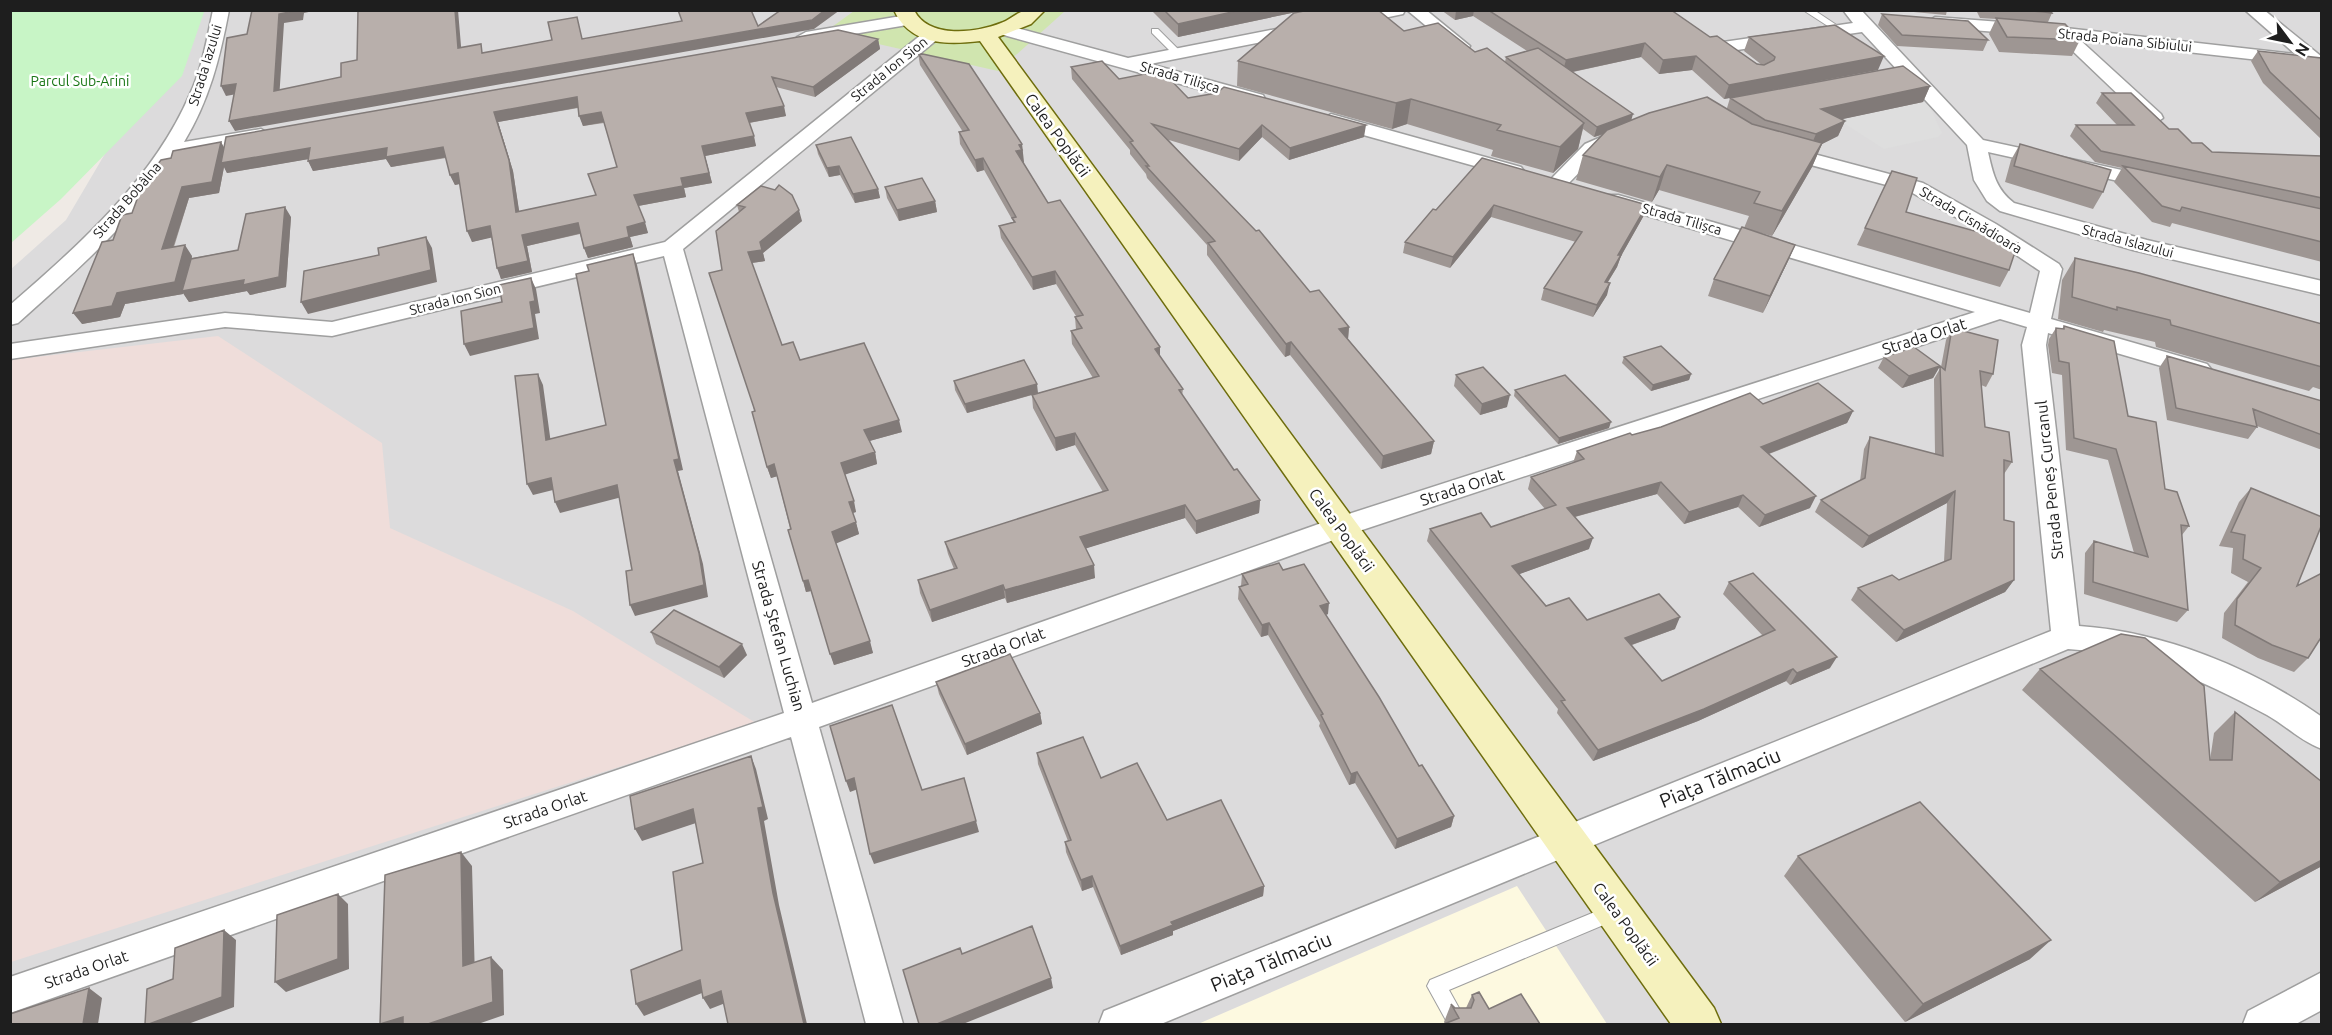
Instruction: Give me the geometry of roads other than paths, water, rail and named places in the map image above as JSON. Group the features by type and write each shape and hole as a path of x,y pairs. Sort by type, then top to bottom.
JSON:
{"main road":[{"path":"905,15 916,27 933,34 958,37 996,33 1024,22 1035,10"},
{"name":"Calea Poplăcii","path":"996,33 1340,527 1698,1024"}],"street":[{"name":"Strada Iazului","path":"170,150 199,94 221,10"},
{"path":"1130,63 1397,10"},
{"path":"1414,10 1471,54"},
{"path":"2253,10 2320,63"},
{"path":"792,40 905,15"},
{"path":"1723,47 1840,30 1863,17 1906,72 1976,144 2172,187"},
{"name":"Strada Poiana Sibiului","path":"1913,20 2063,33 2320,63"},
{"name":"Strada Tilișca","path":"996,33 1130,63 1278,105"},
{"path":"2063,33 2171,134"},
{"name":"Strada Ion Sion","path":"10,352 225,320 248,320 303,330 332,329 672,247 933,34"},
{"path":"1704,35 1741,59"},
{"path":"1883,76 1906,72"},
{"name":"Strada Tilișca","path":"1312,115 1558,183 2220,375"},
{"path":"1558,183 1592,148 1634,131"},
{"name":"Strada Bobâlna","path":"10,318 61,273 108,224 170,150 275,133"},
{"path":"1573,133 1592,148"},
{"name":"Strada Islazului","path":"1976,144 1984,180 1994,197 2007,207 2319,289"},
{"name":"Strada Cisnădioara","path":"1760,145 1897,180 1933,196 1989,228 2051,269 2038,323"},
{"name":"Strada Ștefan Luchian","path":"672,247 885,1024"},
{"name":"Strada Orlat","path":"10,995 802,720 1340,527 2000,311"},
{"name":"Strada Peneș Curcanul","path":"2038,323 2034,345 2066,637"},
{"name":"Piața Tălmaciu","path":"1117,1024 2066,637 2102,638 2168,654 2224,675 2320,732"},
{"path":"2261,1024 2322,990"}],"lane":[{"path":"1807,10 1840,30"},
{"path":"1155,31 1178,54"},
{"path":"1455,1017 1436,986 1616,911"}],"park label":[{"name":"Parcul Sub-Arini","path":"80,81"}]}
